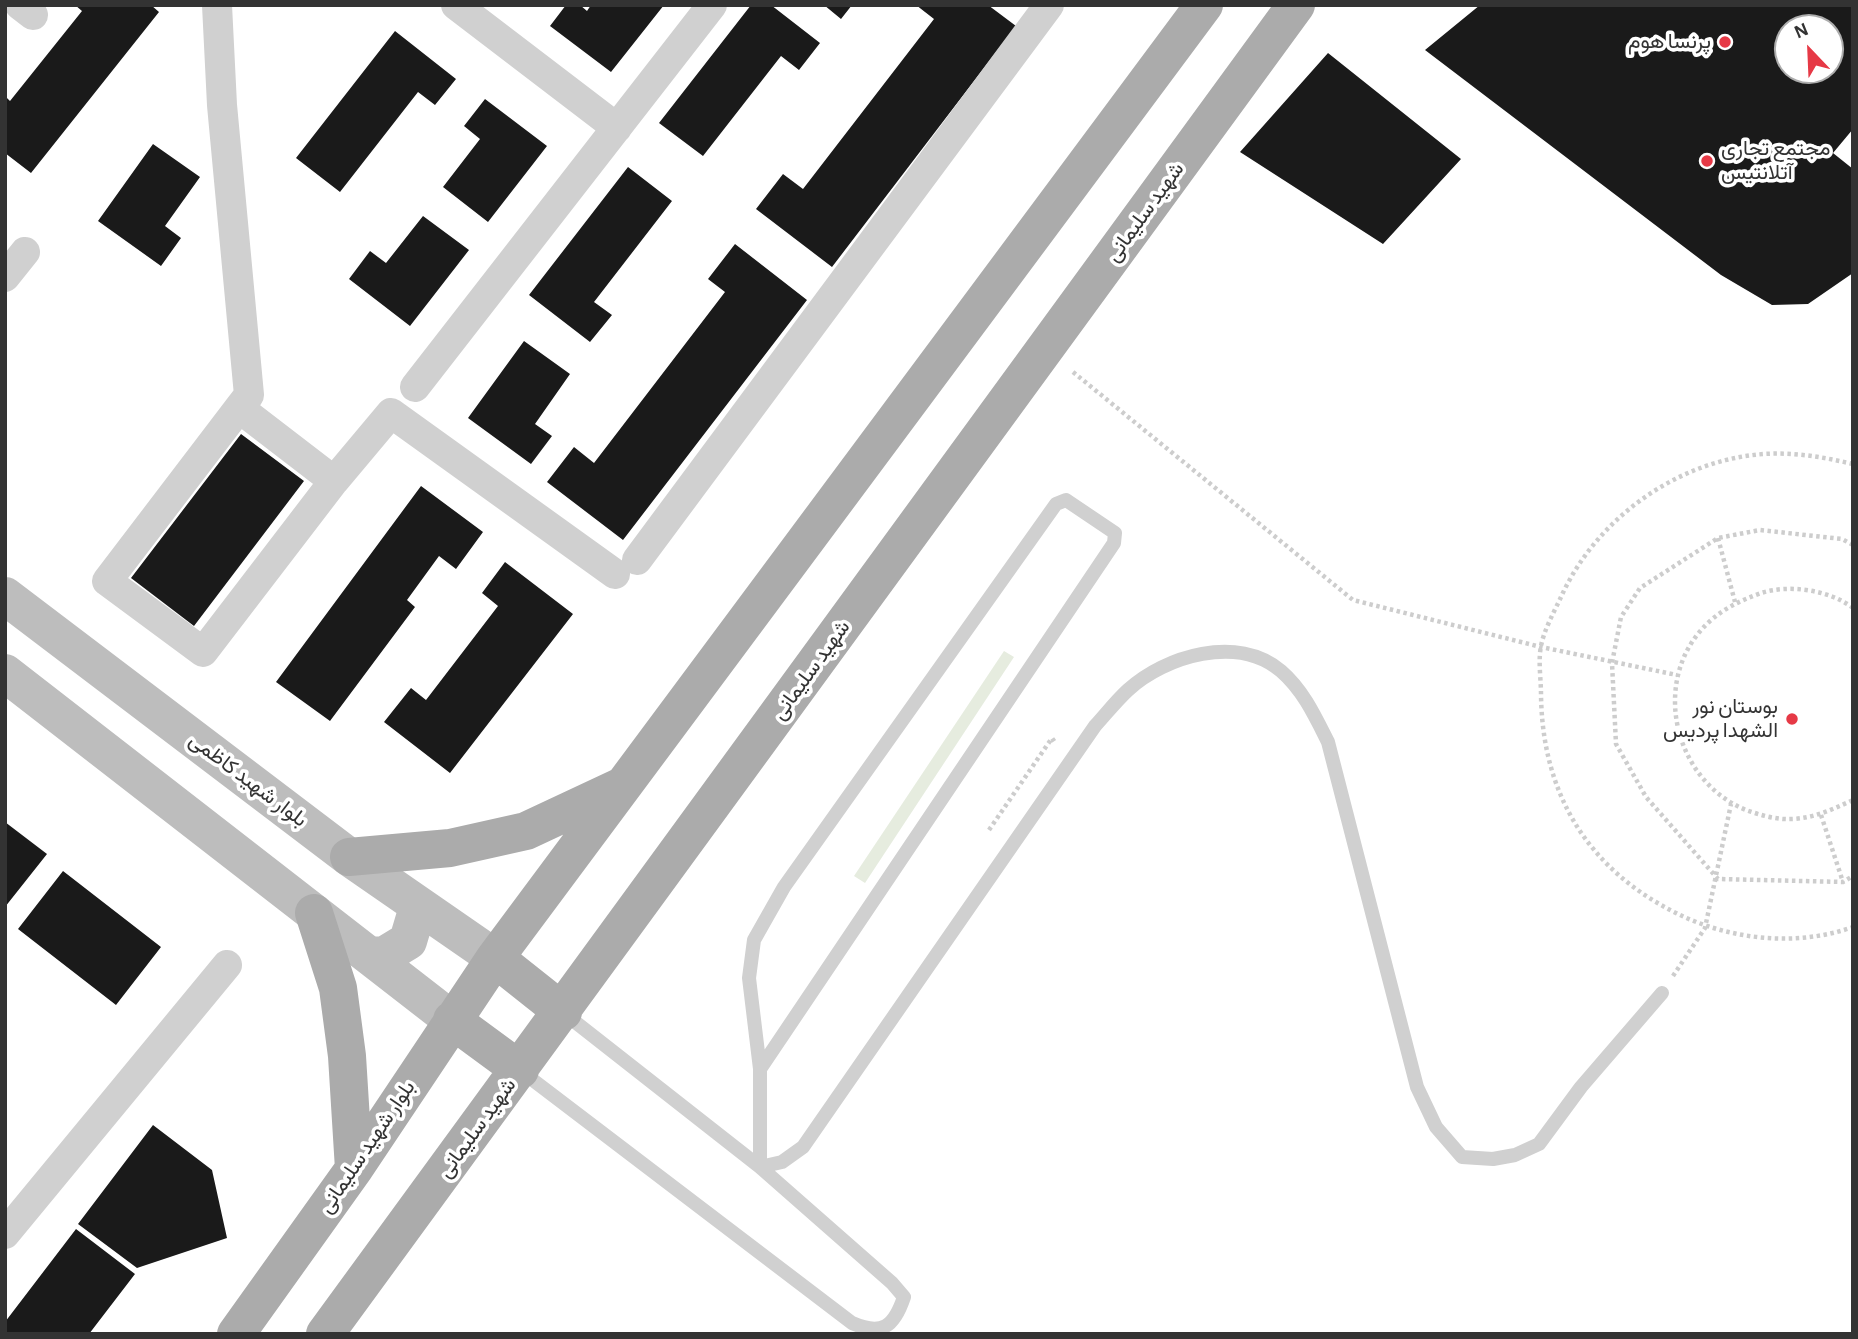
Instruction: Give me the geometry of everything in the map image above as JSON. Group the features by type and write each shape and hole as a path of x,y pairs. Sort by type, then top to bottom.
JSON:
{"main road":[{"path":"563,1012 495,958 1205,5"},
{"name":"شهید سلیمانی","path":"325,1334 1296,7"},
{"name":"بلوار شهید کاظمی","path":"5,596 349,858 495,958"},
{"path":"5,673 520,1070"},
{"path":"349,858 450,848 526,831 625,785"},
{"path":"371,956 385,956 408,941 416,915 412,901"},
{"path":"314,913 338,988 347,1056 354,1169"},
{"name":"بلوار شهید سلیمانی","path":"236,1334 354,1169 495,958"}],"street":[{"path":"217,5 222,105 249,394 107,581 204,652 334,481 390,413 626,567 1049,5"},
{"path":"456,5 617,128"},
{"path":"415,387 712,5"},
{"path":"5,277 25,252"},
{"path":"239,408 334,481"},
{"path":"5,1234 227,965"}],"lane":[{"path":"760,1069 1114,543 1115,533 1066,500 1056,504 808,853 784,887 754,940 749,978 760,1069 760,1167"},
{"path":"760,1167 782,1162 803,1147 1104,717 1129,689 1173,662 1221,650 1256,657 1280,669 1313,711 1328,743 1417,1087 1436,1127 1462,1157 1493,1159 1515,1156 1539,1144 1581,1087 1662,993"},
{"path":"520,1070 852,1323 870,1330 890,1325 898,1315 904,1297 892,1283 760,1167 563,1012"}],"path":[{"path":"1045,349 1353,600 1541,647 1677,675"},
{"path":"1853,464 1810,455 1763,454 1716,463 1671,480 1631,506 1597,539 1570,578 1541,647 1542,735 1560,798 1596,854 1645,898 1705,928 1768,939 1832,935 1853,928"},
{"path":"1853,545 1842,539 1760,530 1718,538 1640,588 1621,617 1612,663 1616,744 1646,797 1717,879 1843,882 1853,876"},
{"path":"1718,538 1735,602"},
{"path":"1853,608 1844,601 1808,590 1771,590 1735,602 1703,630 1690,646 1677,675 1674,713 1683,749 1703,780 1731,804 1760,816 1790,820 1821,815 1853,800"},
{"path":"1662,993 1705,928 1731,804"},
{"path":"1821,815 1843,882"}],"shaded area":[{"path":"1004,651 1014,657 865,883 854,876"}],"building":[{"path":"75,5 151,5 159,12 31,173 5,153 5,96 10,101 82,11"},
{"path":"566,5 580,5 587,11 591,5 664,5 611,72 550,26"},
{"path":"751,5 771,5 820,43 799,70 781,56 703,156 659,123"},
{"path":"824,5 852,5 841,19"},
{"path":"916,5 988,5 1016,26 832,267 756,209 783,174 803,189 934,19"},
{"name":"مجتمع تجاری آتلانتیس","path":"1480,5 1853,5 1853,129 1833,153 1853,169 1853,273 1808,304 1772,305 1721,275 1425,50"},
{"path":"395,31 456,79 435,105 418,92 340,192 296,158"},
{"path":"1328,53 1461,159 1383,244 1240,152"},
{"path":"485,99 547,146 488,222 443,187 480,139 464,126"},
{"path":"153,144 200,177 165,226 181,238 161,266 98,221"},
{"path":"628,167 672,201 594,302 612,315 590,342 529,295"},
{"path":"423,216 469,250 410,326 349,279 370,251 386,263"},
{"path":"735,244 807,300 623,540 547,482 574,447 594,463 725,292 708,279"},
{"path":"524,341 570,374 535,424 552,436 531,464 468,418"},
{"path":"241,434 304,481 194,626 131,578"},
{"path":"421,486 483,532 456,569 439,556 407,600 415,607 330,721 276,682"},
{"path":"505,562 573,614 450,773 384,722 411,688 426,700 498,606 482,593"},
{"path":"5,822 47,854 5,907"},
{"path":"63,871 161,947 116,1005 18,929"},
{"path":"153,1125 212,1170 227,1238 137,1268 78,1224"},
{"path":"76,1229 135,1274 89,1334 8,1334 5,1331 5,1322"}],"place":[{"name":"پرنسا هوم","path":"1725,42"},
{"name":"مجتمع تجاری آتلانتیس","path":"1707,161"},
{"name":"بوستان نور الشهدا پردیس","path":"1792,719"}]}
